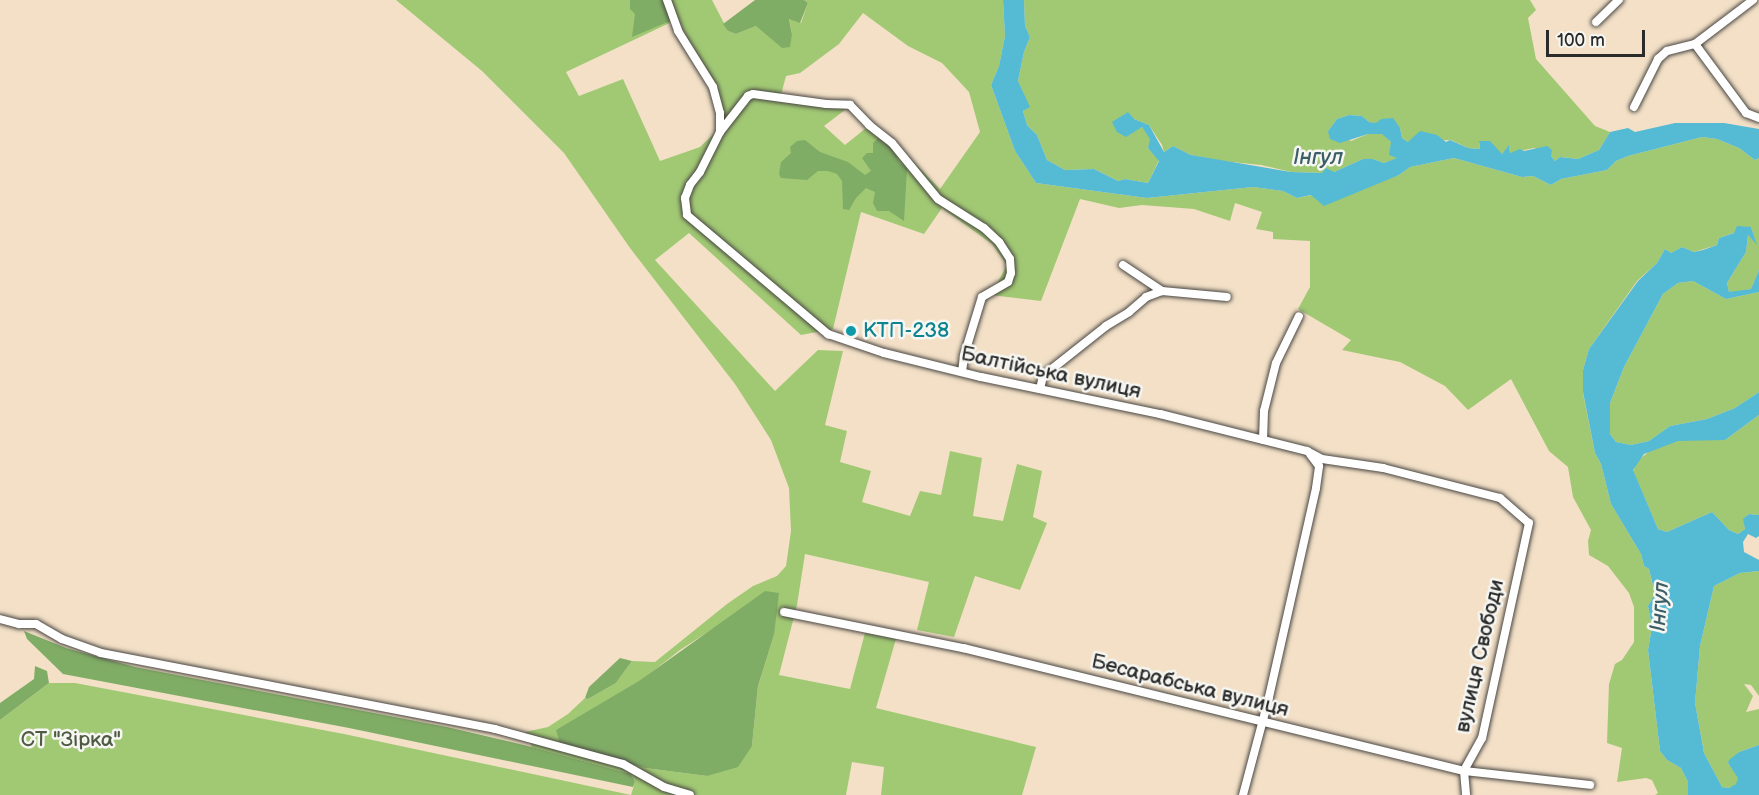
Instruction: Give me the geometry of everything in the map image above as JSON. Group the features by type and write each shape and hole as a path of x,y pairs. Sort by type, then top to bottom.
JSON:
{"street":[{"path":"667,0 678,31 713,87 720,113 720,132"},
{"path":"1596,22 1619,0"},
{"path":"1634,107 1658,59 1666,51 1695,44 1753,0"},
{"path":"1695,44 1746,113 1759,118"},
{"name":"Балтійська вулиця","path":"962,372 964,356 982,297 1008,282 1011,273 1010,259 999,242 984,228 938,199 892,143 869,125 850,105 753,94 748,96 720,132 700,172 690,185 685,198 687,215 701,230 828,334 859,346 962,372 1160,414 1307,451 1322,459 1383,468 1500,498 1529,523"},
{"path":"1123,265 1162,291"},
{"path":"1040,389 1042,376 1146,297 1162,291 1227,297"},
{"path":"1263,440 1264,411 1276,363 1299,316"},
{"path":"1243,795 1316,488 1319,466 1307,451"},
{"name":"вулиця Свободи","path":"1464,771 1482,738 1529,523"},
{"name":"Бесарабська вулиця","path":"784,612 963,648 1464,771 1590,785"},
{"path":"0,619 36,624 62,639 101,653 495,729 623,764 664,786 690,795"},
{"path":"1464,771 1466,795"}],"green space":[{"path":"396,0 712,0 728,31 736,34 756,26 792,34 789,18 801,23 808,3 804,0 1003,0 1005,36 999,66 991,85 1015,151 1036,183 1147,198 1253,187 1283,191 1297,198 1375,183 1399,175 1410,167 1454,158 1522,177 1533,176 1551,185 1561,179 1607,170 1616,161 1628,156 1702,137 1717,139 1739,148 1755,160 1759,158 1759,270 1751,289 1729,293 1727,283 1746,252 1748,235 1756,243 1751,227 1719,238 1717,245 1694,252 1682,247 1671,253 1665,249 1657,263 1637,281 1589,349 1583,370 1583,393 1595,453 1601,464 1611,504 1641,554 1644,566 1649,569 1655,595 1648,606 1652,627 1648,650 1660,751 1667,760 1681,768 1688,782 1688,795 1655,795 1658,793 1652,780 1646,778 1617,782 1622,748 1607,743 1609,684 1615,664 1622,660 1634,642 1634,607 1629,593 1608,566 1589,555 1588,541 1591,530 1573,497 1568,467 1549,451 1511,379 1468,410 1445,386 1400,362 1342,350 1351,340 1298,309 1310,287 1310,241 1273,239 1273,232 1256,229 1262,212 1235,203 1230,221 1194,209 1142,205 1119,208 1080,199 1041,301 991,295 1007,265 992,244 942,208 924,234 861,212 833,329 801,335 689,233 655,260 775,391 818,350 843,351 825,425 847,431 840,462 871,471 862,502 910,516 920,491 941,495 950,451 982,458 973,516 1003,521 1017,464 1042,471 1033,517 1047,523 1020,590 975,576 954,637 917,630 929,582 805,554 797,605 779,675 850,689 865,633 896,639 876,708 1036,747 1022,795 881,795 884,767 852,762 846,795 631,795 635,782 631,774 532,747 525,732 548,727 568,714 585,698 588,699 616,683 632,661 655,662 727,604 753,586 777,576 786,566 791,531 789,488 771,440 735,384 630,248 564,153 482,71","holes":["863,13 908,46 942,63 969,92 980,132 940,189 893,141 871,124 845,145 824,126 854,103 781,95 786,76 800,73 839,44","678,19 722,108 723,125 700,147 660,161 623,79 579,96 566,72","714,628 774,635 758,686 752,746 707,776 645,768 560,744 680,650"]},
{"path":"630,0 662,0 670,21 632,37 635,14 630,9"},
{"path":"755,0 804,0 808,3 800,23 789,19 792,34 790,47 782,48 756,26 736,34 728,31 723,24"},
{"path":"1024,0 1530,0 1536,10 1528,18 1536,59 1595,126 1610,132 1599,150 1578,159 1560,157 1555,161 1551,156 1534,148 1510,153 1509,146 1502,154 1479,142 1480,149 1468,148 1451,140 1408,142 1402,138 1400,128 1369,122 1362,116 1349,115 1337,119 1328,131 1351,141 1368,134 1382,133 1391,142 1398,158 1384,163 1373,159 1363,159 1334,172 1322,173 1291,172 1261,165 1222,161 1191,155 1173,146 1164,152 1149,125 1134,119 1132,131 1142,127 1151,139 1148,148 1159,160 1148,183 1125,179 1118,181 1094,169 1065,170 1047,160 1037,135 1027,125 1023,111 1029,107 1018,81 1024,52 1030,37 1025,26"},
{"path":"878,138 893,149 899,162 907,169 904,221 889,211 877,211 873,203 875,192 866,188 849,210 843,209 842,181 837,174 818,171 807,180 781,178 779,174 781,162 791,153 790,147 797,141 805,140 820,152 848,162 865,175 871,171 862,158 867,153 873,153 873,143"},
{"path":"1693,281 1726,299 1759,292 1759,392 1735,408 1707,419 1670,426 1649,441 1631,445 1616,442 1610,434 1610,403 1624,367 1663,294 1678,283"},
{"path":"1759,415 1759,515 1749,514 1744,519 1745,529 1738,534 1729,530 1712,512 1667,532 1658,529 1633,471 1638,460 1650,451 1679,440 1725,440"},
{"path":"1759,571 1759,696 1751,685 1744,684 1753,696 1746,712 1759,709 1759,745 1739,752 1728,763 1739,778 1737,784 1729,788 1722,787 1704,753 1695,703 1700,646 1714,586 1740,573"},
{"path":"765,591 779,593 774,635 758,686 752,746 738,767 707,776 645,768 560,744 556,730 639,681"},
{"path":"24,631 66,648 135,667 447,727 532,747 631,774 635,782 633,787 349,728 63,674 27,639"},
{"path":"620,658 632,661 616,683 588,699 585,698 589,687"},
{"path":"35,666 47,671 49,683 0,720 0,703 34,679"},
{"name":"СТ \"Зірка\"","path":"49,683 75,683 344,734 631,795 0,795 0,720"}],"water":[{"path":"1003,0 1024,0 1025,26 1030,37 1024,52 1018,81 1030,107 1023,111 1027,125 1037,135 1047,160 1065,170 1094,169 1118,181 1125,179 1148,183 1159,161 1148,148 1150,139 1142,127 1126,137 1117,132 1112,122 1128,112 1134,119 1149,125 1164,152 1173,146 1191,155 1291,172 1322,173 1326,168 1334,172 1363,159 1373,159 1384,163 1397,158 1389,155 1391,142 1382,134 1368,134 1340,143 1330,139 1328,131 1337,119 1349,115 1362,116 1369,122 1376,123 1381,119 1393,118 1400,128 1402,138 1408,142 1420,131 1437,135 1446,142 1450,140 1468,148 1480,149 1479,141 1490,141 1502,154 1509,145 1510,153 1520,149 1524,151 1547,146 1552,150 1551,156 1555,161 1560,157 1578,159 1599,150 1610,132 1628,128 1635,132 1675,123 1724,123 1759,129 1759,158 1755,160 1739,148 1717,139 1702,137 1628,156 1616,161 1607,170 1561,179 1551,185 1533,176 1522,177 1454,158 1410,167 1399,175 1324,206 1311,195 1297,198 1283,191 1253,187 1147,198 1036,183 1015,151 991,85 999,66 1005,36"},
{"name":"Інгул","path":"1737,226 1751,227 1757,245 1748,235 1746,252 1727,283 1729,292 1751,289 1759,270 1759,292 1726,299 1693,281 1678,283 1663,294 1624,367 1610,403 1610,434 1616,442 1631,445 1649,441 1670,426 1707,419 1735,408 1759,392 1759,415 1725,440 1678,441 1644,454 1633,470 1658,529 1667,532 1712,512 1729,530 1738,534 1745,529 1743,519 1749,514 1759,515 1759,536 1756,538 1748,534 1743,542 1744,552 1759,560 1759,571 1740,573 1714,586 1700,646 1695,703 1704,753 1722,787 1729,788 1736,784 1738,778 1728,763 1729,760 1739,752 1759,745 1759,795 1688,795 1688,782 1681,768 1667,760 1660,751 1648,650 1652,627 1648,606 1655,594 1649,569 1644,566 1641,554 1611,504 1601,464 1595,453 1583,392 1583,370 1589,349 1638,281 1657,263 1665,249 1671,253 1682,247 1694,252 1703,250 1717,245 1719,238 1734,233"}],"place":[{"name":"КТП-238","path":"851,331"}]}
